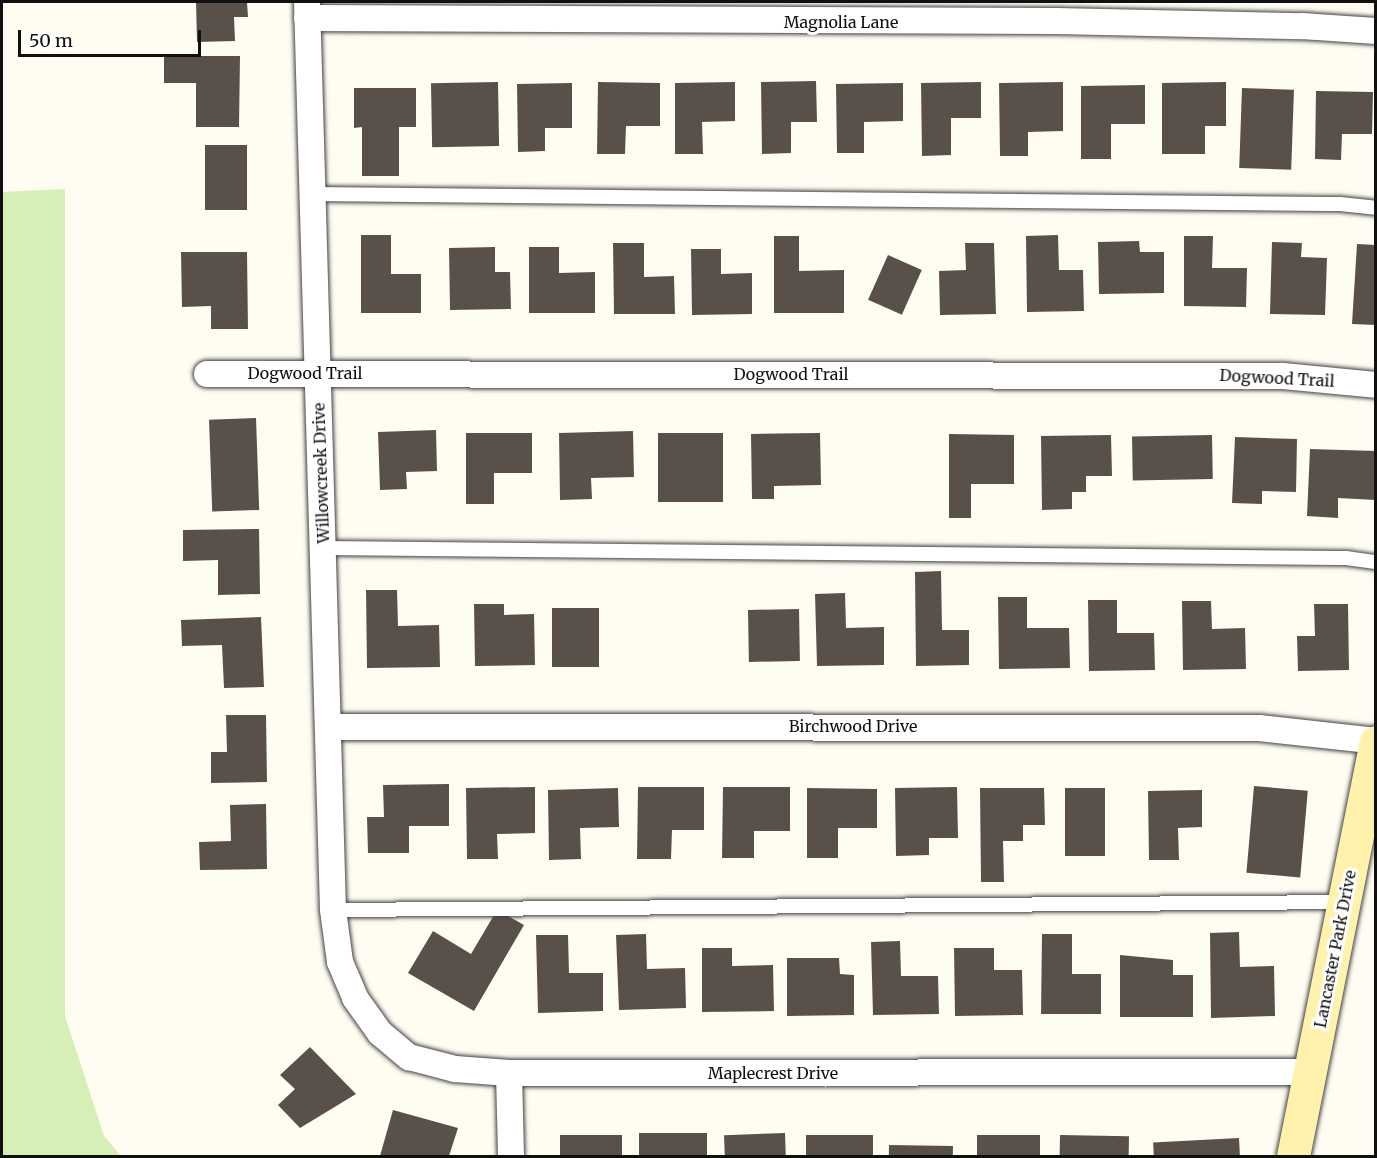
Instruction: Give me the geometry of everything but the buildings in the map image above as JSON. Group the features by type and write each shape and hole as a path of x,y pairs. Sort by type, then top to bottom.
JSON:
{"street":[{"name":"Magnolia Lane","path":"307,10 1056,21 1302,26 1376,31"},
{"name":"Willowcreek Drive","path":"307,10 330,727 333,909"},
{"name":"Dogwood Trail","path":"207,374 318,372 1283,376 1376,385"},
{"name":"Birchwood Drive","path":"330,727 1259,728 1376,741"},
{"name":"Lancaster Park Drive","path":"1293,1156 1376,741"},
{"name":"Maplecrest Drive","path":"333,909 340,962 355,998 380,1033 410,1057 455,1069 509,1073 1311,1072"},
{"path":"509,1073 511,1156"}],"lane":[{"path":"312,194 1340,204 1376,208"},
{"path":"323,548 1346,558 1376,562"},
{"path":"333,909 1344,902"}],"green space":[{"path":"65,189 65,1016 104,1136 121,1156 2,1156 2,192"}]}
